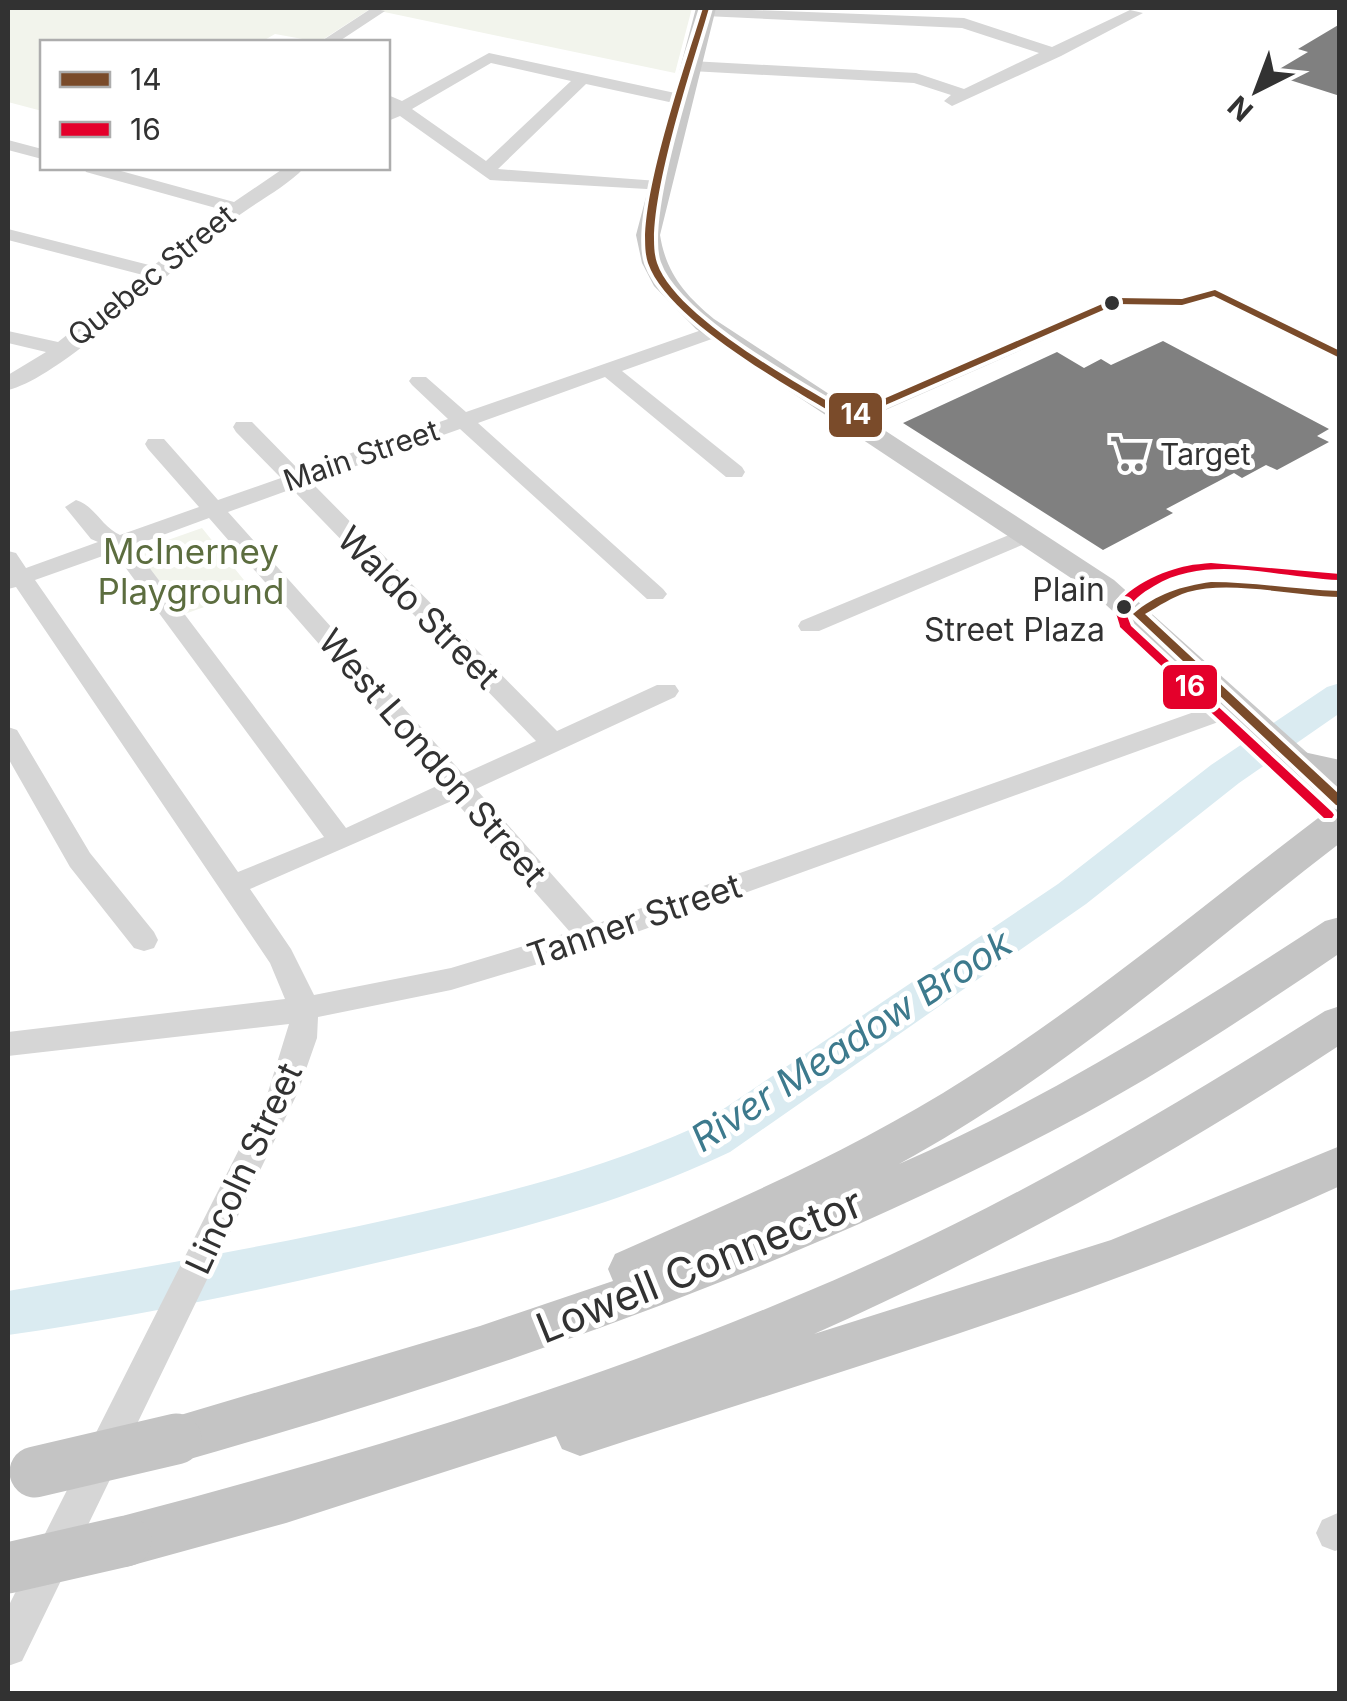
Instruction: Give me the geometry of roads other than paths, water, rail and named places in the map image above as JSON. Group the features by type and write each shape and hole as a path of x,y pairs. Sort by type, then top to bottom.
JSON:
{"highway":[{"path":"1299,764 1340,773"},
{"path":"388,1381 833,1177 937,1120 1061,1038 1340,822"},
{"name":"Lowell Connector","path":"21,1474 176,1440 388,1381 604,1307 846,1208 1004,1132 1143,1056 1232,1004 1340,932"},
{"path":"8,1568 289,1498 535,1422 735,1346 853,1295 1129,1155 1340,1022"},
{"path":"289,1498 481,1462 600,1427 1119,1258 1340,1165"}],"main road":[{"path":"706,9 648,235 652,261 665,286 716,331 1103,586 1340,802"}],"street":[{"path":"706,9 964,23 1055,53"},
{"path":"948,103 1055,53 1127,10"},
{"path":"331,40 376,11"},
{"path":"658,186 502,177 486,171 392,108 489,58 682,100"},
{"path":"691,66 916,78 966,95"},
{"path":"486,171 583,78"},
{"path":"8,145 40,153"},
{"name":"Quebec Street","path":"8,384 61,349 233,207 292,170"},
{"path":"130,172 233,207"},
{"path":"8,234 156,272"},
{"path":"848,418 1116,302"},
{"name":"Main Street","path":"12,572 118,542 716,331"},
{"path":"8,337 61,349"},
{"path":"607,369 734,472"},
{"path":"419,381 655,594"},
{"name":"Waldo Street","path":"244,427 553,744"},
{"name":"West London Street","path":"156,444 590,936"},
{"path":"76,507 99,534 118,542 341,841"},
{"path":"810,626 1026,535"},
{"path":"12,572 282,957 305,1008"},
{"path":"231,886 341,841 666,691"},
{"name":"Tanner Street","path":"8,1044 305,1008 451,979 590,936 1246,714"},
{"path":"8,736 80,860 144,940"},
{"name":"Lincoln Street","path":"8,1647 283,1092 306,1030 305,1008"}],"waterway":[{"name":"River Meadow Brook","path":"8,1313 255,1270 538,1206 649,1169 714,1139 1072,894 1225,774 1340,695"}],"place":[{"name":"Target","path":"1130,454"},
{"name":"Plain Street Plaza","path":"1124,607"}],"park label":[{"name":"McInerney Playground","path":"191,571"}]}
